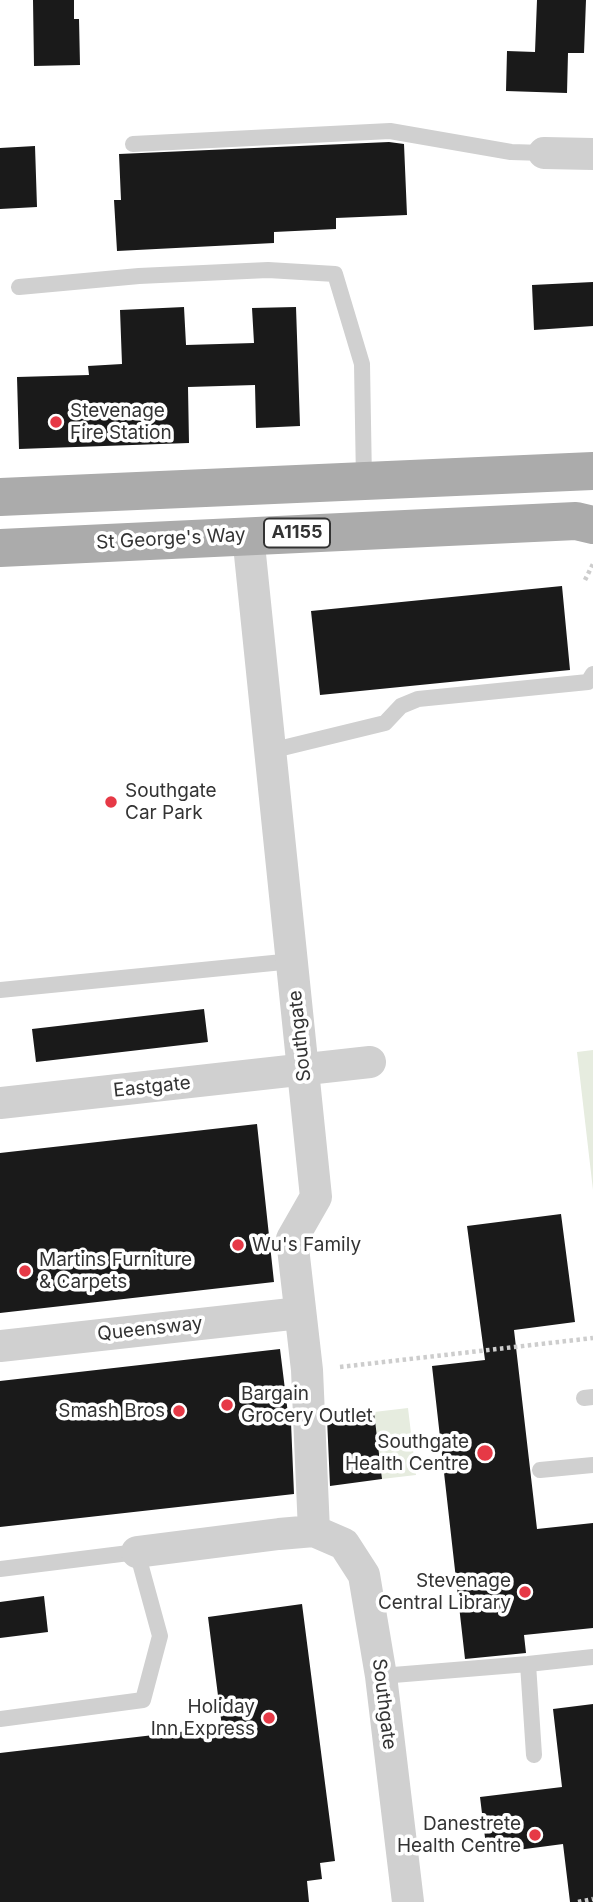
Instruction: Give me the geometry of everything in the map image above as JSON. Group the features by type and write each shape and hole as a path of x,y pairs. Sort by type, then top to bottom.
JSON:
{"main road":[{"path":"0,497 593,471"},
{"name":"St George's Way","path":"0,548 576,521 593,526"}],"street":[{"path":"544,153 593,154"},
{"name":"Southgate","path":"248,536 316,1197 292,1239 307,1370 314,1531 344,1544 364,1575 381,1676 408,1902"},
{"name":"Eastgate","path":"0,1103 370,1062"},
{"name":"Queensway","path":"0,1346 300,1312"},
{"path":"136,1552 314,1531"}],"lane":[{"path":"133,144 390,131 511,152 544,153"},
{"path":"19,287 139,276 268,270 335,274 362,364 364,481"},
{"path":"270,751 385,723 417,692 588,682 593,674"},
{"path":"0,990 293,961"},
{"path":"540,1470 593,1465"},
{"path":"0,1569 136,1552 160,1636 143,1700 0,1719"},
{"path":"381,1676 593,1657"},
{"path":"527,1664 534,1755"}],"path":[{"path":"585,580 593,564"},
{"path":"307,1370 593,1338"},
{"path":"578,1902 593,1899"}],"shaded area":[{"path":"593,1050 593,1190 577,1052"},
{"path":"408,1408 416,1475 382,1479 374,1412"}],"building":[{"path":"33,0 74,0 74,19 79,19 80,65 34,66"},
{"path":"537,0 586,0 584,53 568,53 567,93 506,91 507,51 535,52"},
{"path":"389,142 404,144 407,215 336,218 336,229 274,232 274,243 117,251 114,200 121,200 119,154"},
{"path":"35,146 37,207 0,209 0,148"},
{"path":"593,282 593,326 534,330 532,285"},
{"path":"184,307 186,345 254,343 252,308 296,307 300,426 256,428 255,385 188,387 189,443 19,449 17,377 89,375 88,366 122,364 120,310"},
{"path":"562,586 570,670 320,695 311,611"},
{"path":"204,1009 208,1042 36,1062 32,1029"},
{"path":"257,1124 274,1282 0,1313 0,1153"},
{"path":"561,1214 575,1322 514,1330 537,1529 593,1523 593,1628 524,1635 526,1653 465,1659 432,1366 485,1360 467,1226"},
{"path":"280,1349 291,1422 294,1494 0,1527 0,1381"},
{"path":"374,1412 382,1479 330,1486 327,1418"},
{"path":"44,1596 48,1632 0,1638 0,1602"},
{"path":"302,1604 335,1861 320,1863 322,1879 307,1881 309,1902 0,1902 0,1753 222,1727 208,1617"},
{"name":"Danestrete Health Centre","path":"593,1704 593,1902 570,1902 563,1844 487,1854 480,1797 562,1787 553,1709"}],"place":[{"name":"Stevenage Fire Station","path":"56,422"},
{"name":"Southgate Car Park","path":"111,802"},
{"name":"Wu's Family","path":"238,1245"},
{"name":"Martins Furniture & Carpets","path":"25,1271"},
{"name":"Bargain Grocery Outlet","path":"227,1405"},
{"name":"Smash Bros","path":"179,1411"},
{"name":"Southgate Health Centre","path":"485,1453"},
{"name":"Stevenage Central Library","path":"525,1592"},
{"name":"Holiday Inn Express","path":"269,1718"},
{"name":"Danestrete Health Centre","path":"535,1835"}]}
